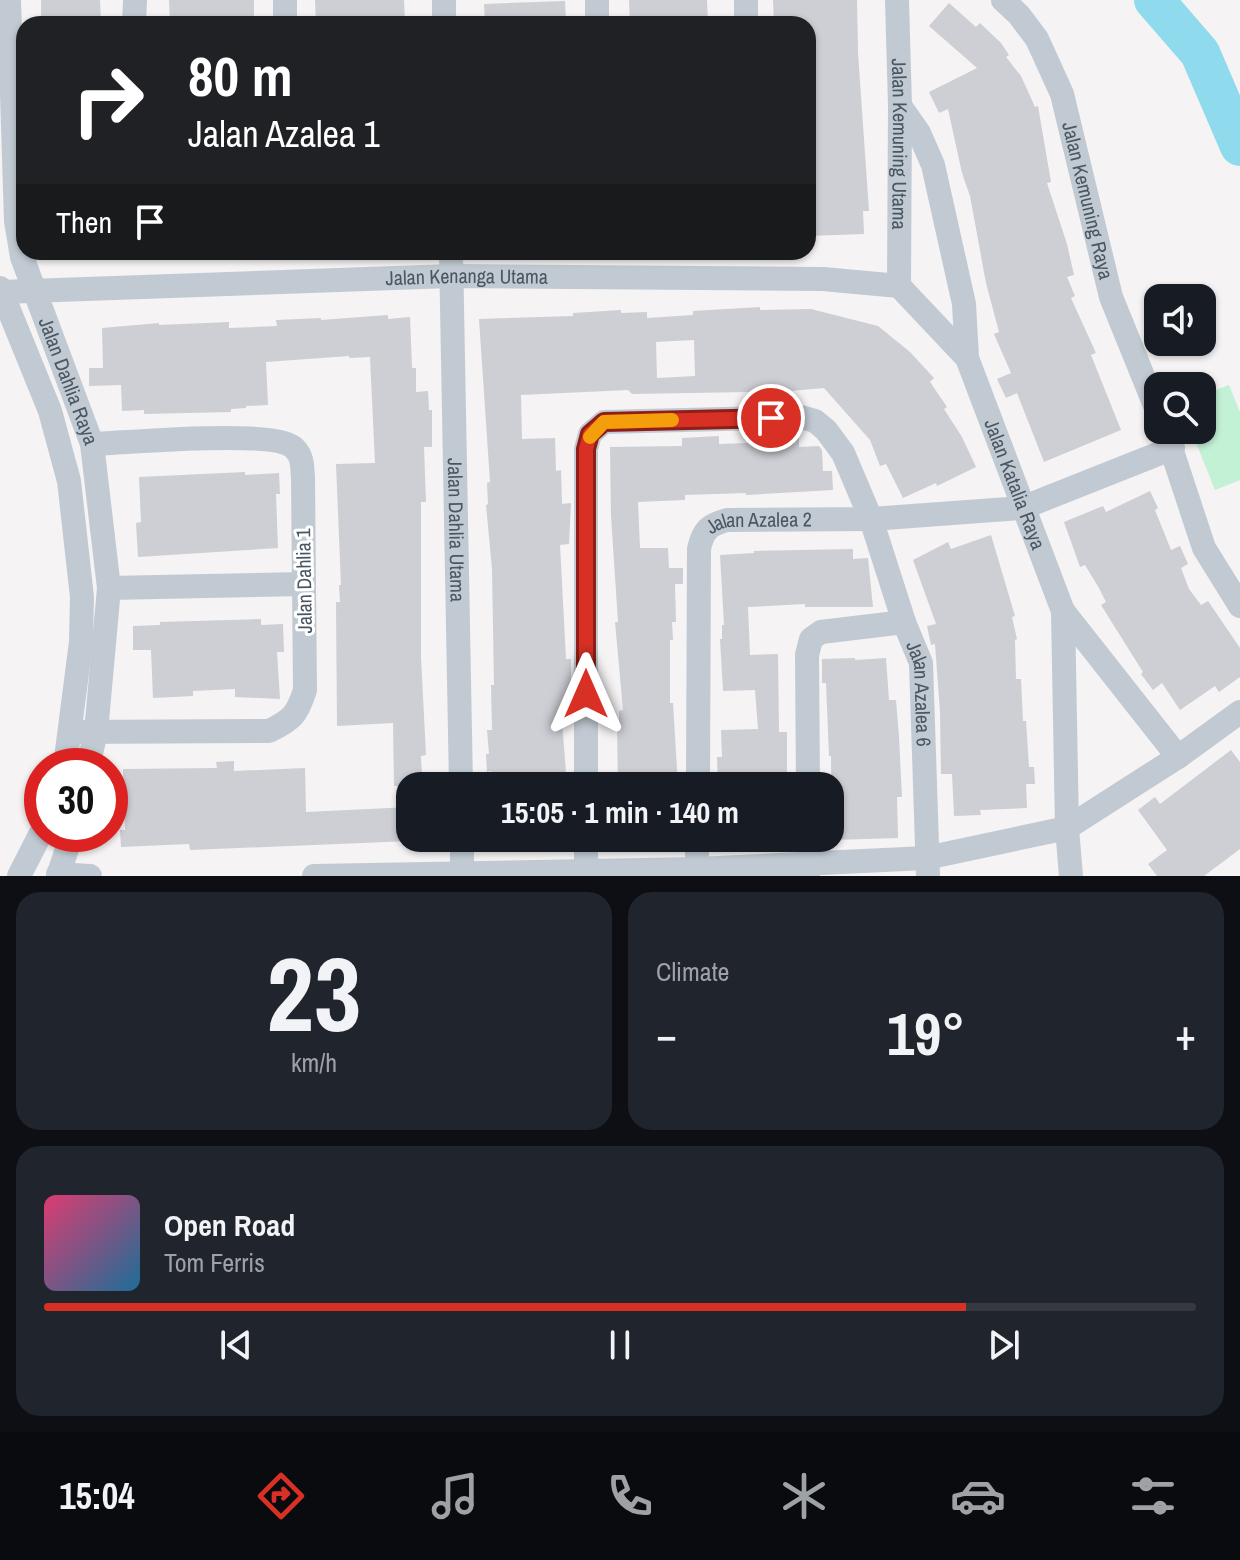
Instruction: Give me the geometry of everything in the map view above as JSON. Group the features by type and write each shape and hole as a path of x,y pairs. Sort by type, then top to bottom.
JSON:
{"street":[{"name":"Jalan Dahlia Raya","path":"9,0 16,221"},
{"name":"Jalan Kemuning Utama","path":"897,0 899,286"},
{"name":"Jalan Kemuning Raya","path":"1003,0 1037,39 1062,94 1111,297 1144,378"},
{"name":"Jalan Katalia Raya","path":"900,106 919,133 933,165 964,304 967,358 1063,611 1178,757"},
{"name":"Jalan Dahlia Raya","path":"23,260 92,444 109,588 92,748"},
{"name":"Jalan Kenanga Utama","path":"1,290 451,264 823,279 899,286"},
{"name":"Jalan Dahlia Utama","path":"451,264 461,772"},
{"name":"Jalan Katalia Raya","path":"899,286 967,358"},
{"name":"Jalan Dahlia Raya","path":"1,290 50,411 69,481 82,597 81,642 68,748"},
{"name":"Jalan Azalea 6","path":"586,772 586,449 590,434 604,422 801,417 815,421 826,430 843,453 871,519 904,622 917,650 923,679 927,867"},
{"name":"Jalan Dahlia 1","path":"70,732 269,731 288,722 299,709 305,690 302,460 294,447 282,441 241,437 92,444"},
{"name":"Jalan Azalea 2","path":"698,772 699,549 702,534 712,524 727,520 871,519 1022,508 1158,444"},
{"path":"1171,444 1204,548 1240,606"},
{"path":"109,588 304,584"},
{"name":"Jalan Katalia Raya","path":"1063,611 1067,828 1071,876"},
{"path":"808,772 807,655 811,639 821,632 904,622"},
{"path":"314,876 927,867 1067,828 1178,757 1240,712"},
{"path":"19,876 31,852"},
{"path":"66,852 58,875 90,876"},
{"path":"462,852 462,875"},
{"path":"586,852 586,873"}],"green space":[{"path":"1229,385 1240,412 1240,480 1215,490 1197,444 1216,444 1216,390"}],"building":[{"path":"41,0 100,0 101,16 41,16"},
{"path":"169,0 254,0 254,16 170,16"},
{"path":"315,0 404,0 405,16 316,16"},
{"path":"629,0 707,0 708,16 630,16"},
{"path":"773,0 857,0 869,211 863,211 864,234 816,236 816,16 774,16"},
{"path":"565,1 566,16 485,16 484,4"},
{"path":"949,3 976,27 980,23 1001,43 1035,107 1038,106 1051,182 1047,183 1074,275 1067,277 1075,296 1071,298 1096,353 1091,355 1121,430 1044,462 1017,393 1006,398 997,379 1011,373 994,334 999,332 986,283 970,196 948,109 939,113 929,92 977,68 929,26"},
{"path":"760,307 760,310 811,309 878,326 910,352 934,378 930,382 947,407 944,409 976,467 903,498 886,464 880,466 870,440 824,388 768,393 768,402 750,403 750,392 632,394 628,390 521,395 522,439 555,438 556,471 561,470 562,504 571,503 569,544 560,545 566,659 571,659 571,721 562,721 566,772 487,772 487,730 492,730 491,685 494,685 492,569 486,505 487,483 490,482 479,319 573,316 573,313 621,310 621,313 647,312 647,318 693,315 693,311","holes":["694,340 695,376 657,378 656,342"]},
{"path":"388,315 388,319 410,317 416,392 428,391 429,410 432,410 432,447 424,447 426,502 421,502 421,657 426,755 421,756 422,772 396,772 396,786 393,723 337,726 336,602 340,602 341,585 336,464 375,463 370,357 266,362 268,405 246,406 231,409 231,412 144,414 144,410 122,411 121,385 89,386 89,368 103,368 102,328 229,322 229,328 277,326 276,320"},
{"path":"719,436 719,444 771,442 770,438 799,437 799,447 819,446 822,450 823,471 832,471 833,490 685,495 685,500 638,502 640,548 668,548 669,568 683,568 683,584 675,584 676,622 672,622 673,640 670,640 670,703 673,703 677,772 618,772 617,727 619,711 623,710 615,622 618,622 610,447 682,446 682,438"},
{"path":"245,472 245,475 279,473 280,494 276,494 278,548 138,557 136,523 141,522 139,477"},
{"path":"1150,491 1171,550 1180,546 1188,564 1181,568 1189,589 1201,605 1208,601 1240,648 1240,677 1219,692 1215,686 1180,710 1162,683 1153,690 1141,674 1143,672 1101,605 1106,602 1099,588 1085,565 1080,567 1064,522 1103,506 1106,512"},
{"path":"991,535 1015,616 1012,617 1017,639 1016,679 1021,679 1029,767 1034,767 1035,784 1026,784 1027,808 980,810 981,815 954,816 952,774 941,774 935,644 931,645 927,626 936,624 913,560 948,542 951,549"},
{"path":"853,549 853,559 868,558 873,607 805,607 805,604 748,607 750,655 778,654 779,732 787,732 787,772 718,772 717,757 722,757 721,730 758,729 755,690 723,691 720,639 724,625 720,555 754,551"},
{"path":"261,619 261,625 283,624 284,652 277,652 280,699 235,697 235,689 193,691 193,696 153,698 151,650 133,650 133,626 160,625 160,622"},
{"path":"886,658 889,700 896,700 899,737 902,797 897,797 898,838 844,840 844,772 831,772 822,659"},
{"path":"1231,750 1240,762 1240,849 1204,876 1157,876 1148,864 1167,850 1138,810 1155,797 1160,804"},
{"path":"234,761 234,771 305,768 306,812 396,808 396,842 190,850 189,844 128,847 128,769 217,768 216,762"}],"waterway":[{"path":"1154,0 1200,53 1240,146"}],"slow traffic":[{"path":"590,437 604,422 672,420"}],"route":[{"path":"586,694 586,449 590,434 604,422 771,418"}]}
